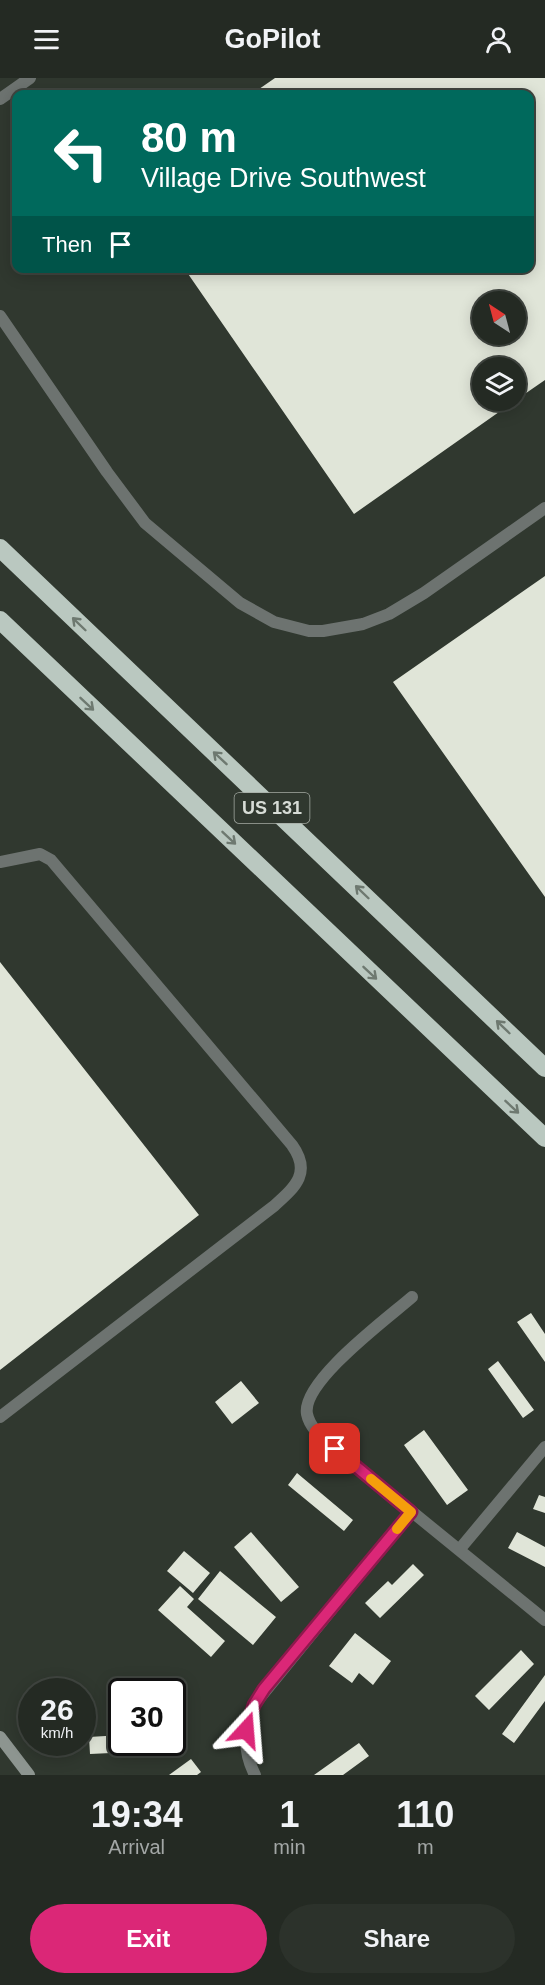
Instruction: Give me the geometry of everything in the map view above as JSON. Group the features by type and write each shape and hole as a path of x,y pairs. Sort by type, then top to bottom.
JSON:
{"highway":[{"name":"US 131","path":"0,548 545,1068"},
{"name":"US 131","path":"0,620 545,1138"}],"main road":[{"path":"0,1737 29,1775"}],"street":[{"path":"13,90 30,78"},
{"path":"0,316 107,472 146,523 240,603 274,622 309,631 323,631 363,624 389,614 424,593 545,508"},
{"path":"0,862 40,854 51,860 292,1145 301,1159 302,1167 297,1183 274,1206 0,1417"},
{"path":"412,1297 336,1363 312,1391 307,1412 309,1421 335,1449 545,1620"},
{"path":"459,1550 545,1447"},
{"path":"255,1775 248,1759 246,1730 254,1705 411,1512"}],"building":[{"path":"275,78 545,78 545,380 526,393 526,357 472,357 472,411 501,411 354,514 187,273 534,273 534,90 258,90"},
{"path":"545,576 545,897 393,682"},
{"path":"0,962 199,1215 0,1370"},
{"path":"531,1313 545,1334 545,1362 517,1322"},
{"path":"498,1361 534,1410 523,1418 488,1369"},
{"path":"241,1381 259,1403 232,1424 215,1402"},
{"path":"424,1430 468,1490 447,1505 404,1445"},
{"path":"297,1473 353,1520 344,1531 288,1485"},
{"path":"539,1495 545,1497 545,1513 533,1509"},
{"path":"251,1532 299,1587 281,1602 234,1547"},
{"path":"517,1532 545,1547 545,1567 508,1548"},
{"path":"184,1551 210,1573 193,1593 167,1571"},
{"path":"413,1564 424,1575 380,1618 365,1603 388,1581 392,1585"},
{"path":"220,1571 276,1617 253,1645 198,1599"},
{"path":"180,1586 194,1599 187,1607 225,1641 211,1657 158,1610"},
{"path":"355,1633 391,1661 373,1685 359,1673 352,1683 329,1666"},
{"path":"521,1650 534,1664 489,1710 475,1696"},
{"path":"545,1675 545,1701 514,1743 502,1734"},
{"path":"108,1736 108,1753 96,1754 96,1737"},
{"path":"359,1743 369,1756 343,1775 314,1775"},
{"path":"191,1759 201,1772 197,1775 169,1775"}],"slow traffic":[{"path":"371,1479 411,1512 397,1529"}],"route":[{"path":"246,1730 248,1718 264,1689 411,1512 335,1449"}]}
